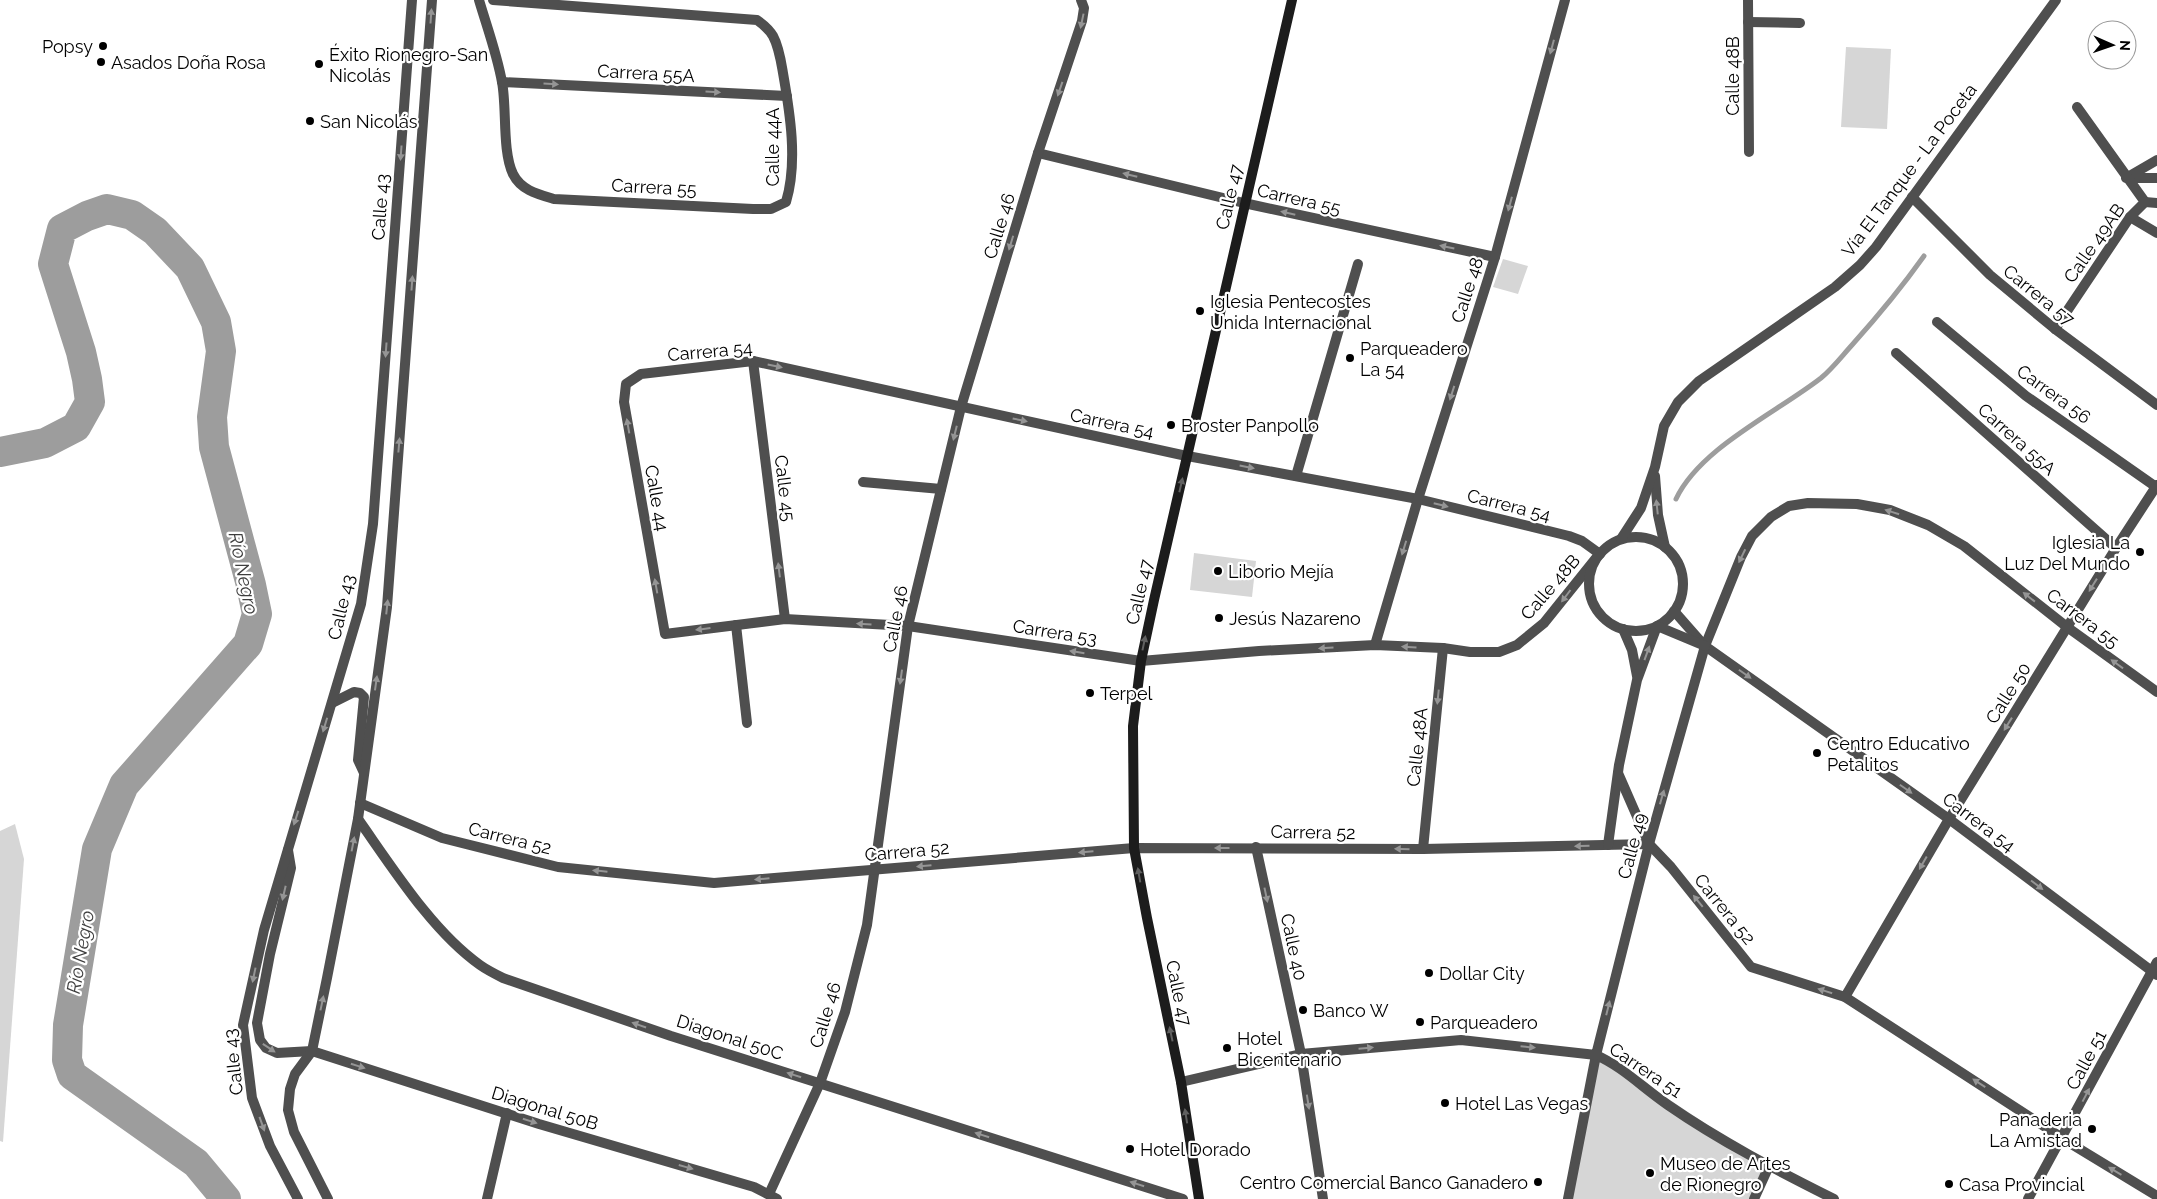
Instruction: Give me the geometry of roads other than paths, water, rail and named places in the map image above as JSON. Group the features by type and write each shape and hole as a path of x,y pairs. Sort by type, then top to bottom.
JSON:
{"main road":[{"name":"Calle 47","path":"1199,1199 1180,1082 1146,918 1134,848 1133,726 1140,662 1292,0"}],"street":[{"name":"Calle 43","path":"298,1199 270,1146 252,1098 243,1025 264,930 361,604 373,524 412,0"},
{"name":"Calle 43","path":"328,1199 294,1132 288,1110 290,1089 295,1074 312,1051 358,819 387,607 432,0"},
{"name":"Carrera 55","path":"479,0 502,82 509,160 513,174 522,186 534,193 554,198 753,209"},
{"name":"Calle 44A","path":"493,0 757,20 768,28 775,38 792,120 790,188 786,202 771,209 753,209"},
{"name":"Calle 46","path":"773,1196 820,1083 845,1012 867,925 908,626 961,407 1038,153 1076,43 1084,8 1081,0"},
{"name":"Calle 48","path":"1375,645 1418,499 1495,257 1565,0"},
{"name":"Calle 48B","path":"1748,0 1749,152"},
{"name":"Vía El Tanque - La Poceta","path":"1621,539 1641,508 1655,467 1664,426 1678,402 1699,381 1846,277 1876,247 2056,0"},
{"path":"1748,22 1800,23"},
{"name":"Carrera 55A","path":"502,82 787,96"},
{"path":"2077,107 2091,124 2144,202 2157,203"},
{"name":"Carrera 55","path":"1038,153 1244,203 1495,257"},
{"path":"2126,178 2157,160"},
{"path":"2126,178 2157,178"},
{"name":"Carrera 57","path":"1912,197 1990,275 2055,329 2157,406"},
{"name":"Calle 49AB","path":"2055,329 2130,217 2144,202"},
{"path":"2130,217 2157,233"},
{"path":"1296,476 1358,264"},
{"name":"Carrera 56","path":"1937,322 2026,396 2156,486"},
{"name":"Carrera 55A","path":"1896,354 2116,548"},
{"name":"Carrera 54","path":"640,374 752,361 1187,456 1418,499 1569,536 1582,541 1598,556"},
{"name":"Calle 45","path":"752,361 785,619"},
{"name":"Calle 44","path":"640,374 626,384 624,402 665,634"},
{"name":"Vía El Tanque - La Poceta","path":"1655,467 1658,515 1665,547"},
{"path":"863,482 941,489"},
{"name":"Calle 50","path":"1844,997 1949,819 2156,486"},
{"name":"Carrera 55","path":"1771,517 1789,506 1808,503 1857,504 1890,510 1928,525 1964,546 2067,628 2157,692"},
{"name":"Calle 49","path":"1568,1199 1596,1055 1649,844 1705,646 1741,557 1752,536 1771,517"},
{"path":"1644,538 1665,547 1679,566 1682,577 1681,594 1674,611 1663,622 1646,630 1623,629 1612,624 1594,606 1590,594 1589,581 1598,556 1609,545 1621,539 1644,538"},
{"name":"Calle 48B","path":"1470,652 1499,652 1517,645 1544,623 1598,556"},
{"name":"Carrera 54","path":"1674,611 1705,646 1949,819 2154,973"},
{"name":"Carrera 53","path":"665,634 785,619 908,626 1140,662 1259,651 1375,645 1443,648 1470,652"},
{"path":"736,625 747,723"},
{"path":"1608,845 1618,773 1637,680 1656,626"},
{"name":"Carrera 54","path":"1656,626 1705,646"},
{"path":"1623,629 1632,650 1637,680"},
{"name":"Calle 48A","path":"1423,849 1443,648"},
{"path":"332,703 354,692 360,692 364,697 358,760 364,774"},
{"path":"1618,773 1649,844"},
{"name":"Carrera 52","path":"360,803 442,838 558,867 714,883 1134,848 1423,849 1649,844 1671,867 1751,967 1844,997 2062,1138 2157,1196"},
{"name":"Diagonal 50C","path":"358,819 434,921 457,946 480,966 523,985 671,1036 1183,1199"},
{"path":"288,845 290,868 270,954 257,1023 260,1040 266,1048 277,1053 312,1051"},
{"name":"Calle 40","path":"1256,847 1301,1054 1323,1199"},
{"name":"Calle 51","path":"2028,1199 2154,973 2157,962"},
{"name":"Carrera 51","path":"1180,1082 1301,1054 1462,1040 1596,1055 1613,1062 1668,1105 1769,1166 1834,1199"},
{"name":"Diagonal 50B","path":"312,1051 507,1114 754,1186 773,1196"},
{"path":"487,1199 507,1114"},
{"path":"1754,1199 1769,1166"}],"waterway":[{"name":"Río Negro","path":"0,452 45,443 76,427 90,402 81,352 53,264 62,229 87,216 107,209 132,215 155,231 190,268 216,322 221,351 212,417 214,447 257,614 248,644 124,785 97,849 68,1025 67,1060 72,1075 196,1163 226,1199"},
{"path":"1676,499 1687,481 1702,463 1741,432 1803,391 1829,371 1880,312 1924,256"}],"place":[{"name":"Popsy","path":"103,46"},
{"name":"Asados Doña Rosa","path":"101,62"},
{"name":"Éxito Rionegro-San Nicolás","path":"319,64"},
{"name":"San Nicolás","path":"310,121"},
{"name":"Iglesia Pentecostes Unida Internacional","path":"1200,311"},
{"name":"Parqueadero La 54","path":"1350,358"},
{"name":"Broster Panpollo","path":"1171,425"},
{"name":"Iglesia La Luz Del Mundo","path":"2140,552"},
{"name":"Liborio Mejía","path":"1218,571"},
{"name":"Jesús Nazareno","path":"1219,618"},
{"name":"Terpel","path":"1090,693"},
{"name":"Centro Educativo Petalitos","path":"1817,753"},
{"name":"Dollar City","path":"1429,973"},
{"name":"Banco W","path":"1303,1010"},
{"name":"Parqueadero","path":"1420,1022"},
{"name":"Hotel Bicentenario","path":"1227,1048"},
{"name":"Hotel Las Vegas","path":"1445,1103"},
{"name":"Panaderia La Amistad","path":"2092,1129"},
{"name":"Hotel Dorado","path":"1130,1149"},
{"name":"Museo de Artes de Rionegro","path":"1650,1173"},
{"name":"Centro Comercial Banco Ganadero","path":"1538,1182"},
{"name":"Casa Provincial","path":"1949,1184"}]}
